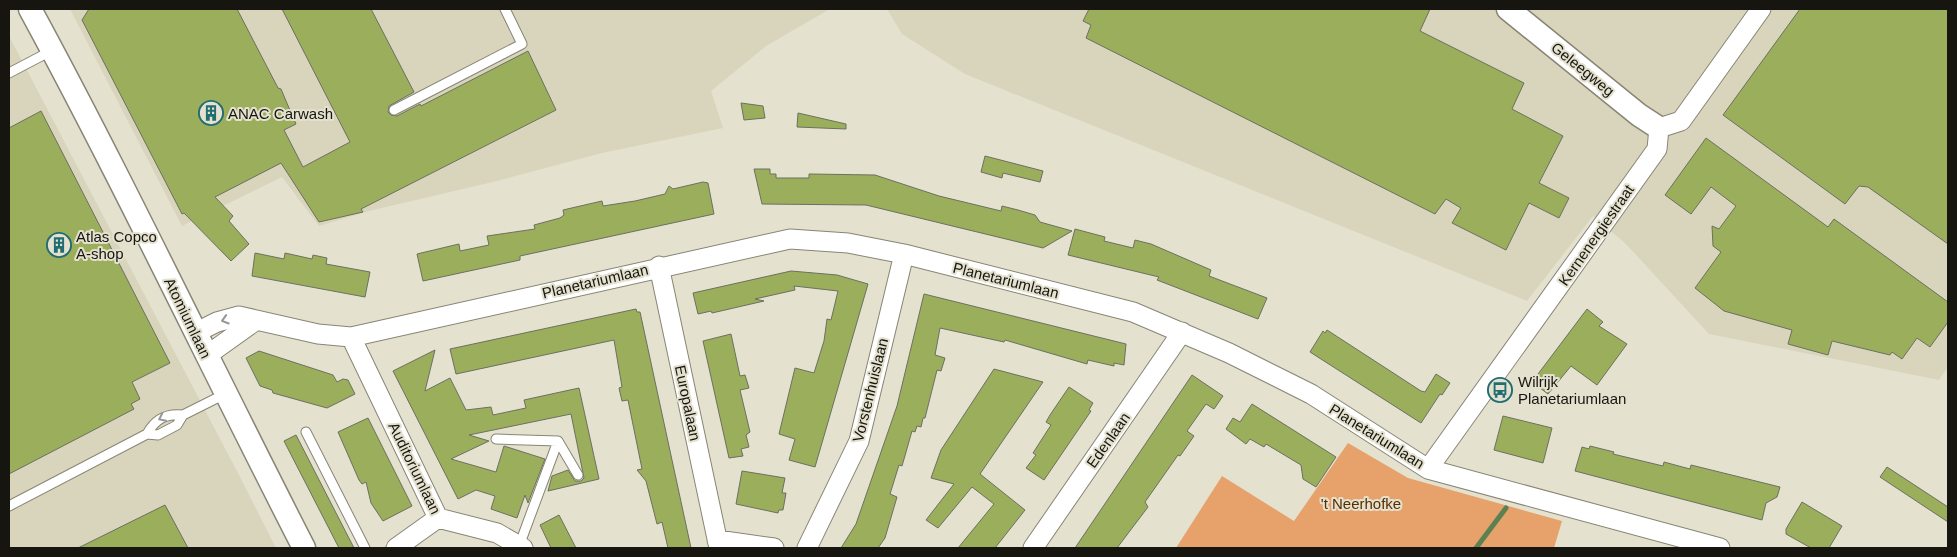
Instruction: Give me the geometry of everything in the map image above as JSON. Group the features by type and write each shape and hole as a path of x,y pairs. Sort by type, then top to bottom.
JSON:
{"street":[{"name":"Atomiumlaan","path":"30,9 149,237 195,334 304,548"},
{"name":"Geleegweg","path":"1508,9 1638,115 1659,128"},
{"path":"1659,128 1681,121 1761,9"},
{"name":"Kernenergiestraat","path":"1428,469 1657,149 1659,128"},
{"name":"Planetariumlaan","path":"195,334 217,322 238,316 318,334 351,336 659,266 790,239 848,243 904,254 1133,312 1182,332 1311,394 1428,469 1720,548"},
{"name":"Vorstenhuislaan","path":"807,548 859,441 904,254"},
{"name":"Europalaan","path":"659,266 718,544 774,548"},
{"path":"206,356 256,321"},
{"name":"Edenlaan","path":"1033,548 1182,332"},
{"name":"Auditoriumlaan","path":"351,336 438,518 497,533 521,547"},
{"path":"396,548 438,518"}],"lane":[{"path":"394,110 522,44 505,9"},
{"path":"9,72 51,51"},
{"path":"9,506 147,434 154,422 172,414 183,415 225,394"},
{"path":"147,434 158,435 177,426 183,415"},
{"path":"306,432 365,548"},
{"path":"496,439 558,442"},
{"path":"558,442 578,475"},
{"path":"521,547 558,442"}],"shaded area":[{"path":"70,9 830,9 766,46 711,91 723,128 602,153 497,181 369,211 319,226 282,177 182,226"},
{"path":"887,9 1948,9 1948,367 1939,380 1709,334 1625,243 1593,216 1527,301 965,74 902,34"},
{"path":"9,36 240,477 276,548 9,548"}],"green space":[{"name":"'t Neerhofke","path":"1348,443 1408,478 1562,521 1554,548 1176,548 1222,476 1294,521"}],"building":[{"path":"89,9 237,9 278,88 281,89 296,124 284,130 303,167 350,142 282,9 371,9 414,92 389,106 388,112 391,115 397,116 420,104 421,106 528,51 556,110 361,209 363,212 319,222 281,163 215,197 233,216 229,221 249,244 231,261 184,213 182,214 82,20"},
{"path":"1089,9 1430,9 1420,31 1524,83 1512,109 1563,136 1539,183 1569,198 1559,218 1529,203 1506,250 1452,223 1461,208 1446,199 1435,214 1086,38 1091,25 1083,21"},
{"path":"1800,9 1948,9 1948,244 1868,187 1859,186 1845,204 1723,115"},
{"path":"741,103 763,106 765,118 744,120"},
{"name":"Atlas Copco A-shop","path":"41,111 170,363 132,382 140,399 131,404 134,409 9,474 9,128"},
{"path":"798,113 846,124 846,129 797,127"},
{"path":"1706,138 1828,227 1834,219 1948,302 1948,322 1930,347 1917,338 1902,359 1892,352 1890,355 1832,341 1828,355 1788,344 1792,330 1724,311 1695,288 1721,252 1713,246 1712,226 1719,229 1736,206 1711,187 1691,214 1665,195"},
{"path":"985,156 1043,171 1040,182 1003,173 1002,178 981,172"},
{"path":"754,169 770,169 770,174 776,174 776,178 809,178 809,174 875,175 939,196 1001,211 1002,206 1018,210 1035,215 1040,222 1072,231 1043,248 866,205 762,204"},
{"path":"703,182 708,183 714,214 520,256 520,260 423,281 417,254 459,244 460,251 489,245 487,236 535,229 534,225 560,218 564,215 563,210 602,201 603,206 635,201 665,194 669,186 673,189"},
{"path":"1075,229 1105,237 1104,241 1133,248 1135,240 1151,244 1211,270 1209,276 1267,298 1258,319 1157,280 1159,277 1068,255"},
{"path":"255,253 284,259 285,253 312,259 313,255 327,258 326,264 370,272 365,297 252,276"},
{"path":"791,271 837,275 868,284 815,467 789,460 795,439 779,434 795,368 814,373 824,341 827,319 831,320 838,291 794,286 795,290 755,299 764,301 712,313 711,311 698,314 693,293"},
{"path":"924,294 1126,344 1124,365 1114,363 1114,366 1088,360 1087,364 1005,340 1004,342 940,328 935,355 945,358 941,371 937,370 925,418 923,418 921,427 917,426 915,432 912,431 902,466 899,465 890,494 897,497 885,538 878,548 841,548 856,524 897,406"},
{"path":"636,309 637,312 640,312 691,548 668,548 662,522 657,524 646,481 637,470 642,469 628,400 622,401 619,388 622,387 614,340 456,374 450,349"},
{"path":"1587,309 1603,322 1599,326 1627,344 1597,385 1571,366 1548,394 1532,382"},
{"path":"1327,330 1421,391 1425,392 1436,374 1450,383 1442,395 1440,394 1421,423 1310,352 1323,331 1325,333"},
{"path":"731,334 740,376 745,375 749,388 740,390 750,432 746,435 749,447 741,449 743,456 729,458 703,341"},
{"path":"435,350 425,391 450,378 466,410 491,407 493,415 526,408 524,400 579,388 599,479 548,491 552,476 568,470 575,481 581,481 584,478 571,414 469,435 489,441 451,459 496,472 504,446 545,459 528,503 525,495 517,518 491,509 495,496 476,490 458,499 393,371"},
{"path":"259,351 333,375 337,382 343,379 348,380 355,394 327,408 273,393 272,390 260,386 246,358"},
{"path":"994,369 1043,382 980,474 1025,510 995,548 958,548 994,504 972,487 938,528 926,520 954,484 931,478 941,450"},
{"path":"1192,375 1223,396 1214,409 1206,404 1187,431 1194,436 1180,456 1178,455 1145,502 1148,507 1117,548 1075,548"},
{"path":"1069,387 1093,403 1089,410 1091,411 1044,480 1026,468 1036,455 1033,453 1051,425 1046,422"},
{"path":"1252,404 1336,457 1316,487 1303,479 1301,465 1266,444 1264,447 1250,439 1246,444 1226,429 1233,418 1240,422"},
{"path":"1503,416 1552,428 1543,463 1494,450"},
{"path":"368,418 412,506 383,521 371,503 366,482 362,484 359,480 338,432"},
{"path":"296,435 354,548 339,548 284,441"},
{"path":"1590,446 1614,452 1613,454 1663,466 1664,462 1690,469 1691,465 1780,487 1777,497 1766,503 1762,520 1575,471 1582,447 1589,449"},
{"path":"1887,467 1948,507 1948,522 1880,477"},
{"path":"742,471 785,478 782,493 786,493 783,510 779,510 778,513 736,504"},
{"path":"1802,502 1842,526 1829,548 1811,548 1786,534 1786,529"},
{"path":"165,505 188,548 78,548"},
{"path":"559,515 576,548 551,548 540,525"}],"waterway":[{"path":"1476,548 1506,508"}],"place":[{"name":"ANAC Carwash","path":"211,113"},
{"name":"Atlas Copco A-shop","path":"59,245"},
{"name":"Wilrijk Planetariumlaan","path":"1500,390"}]}
